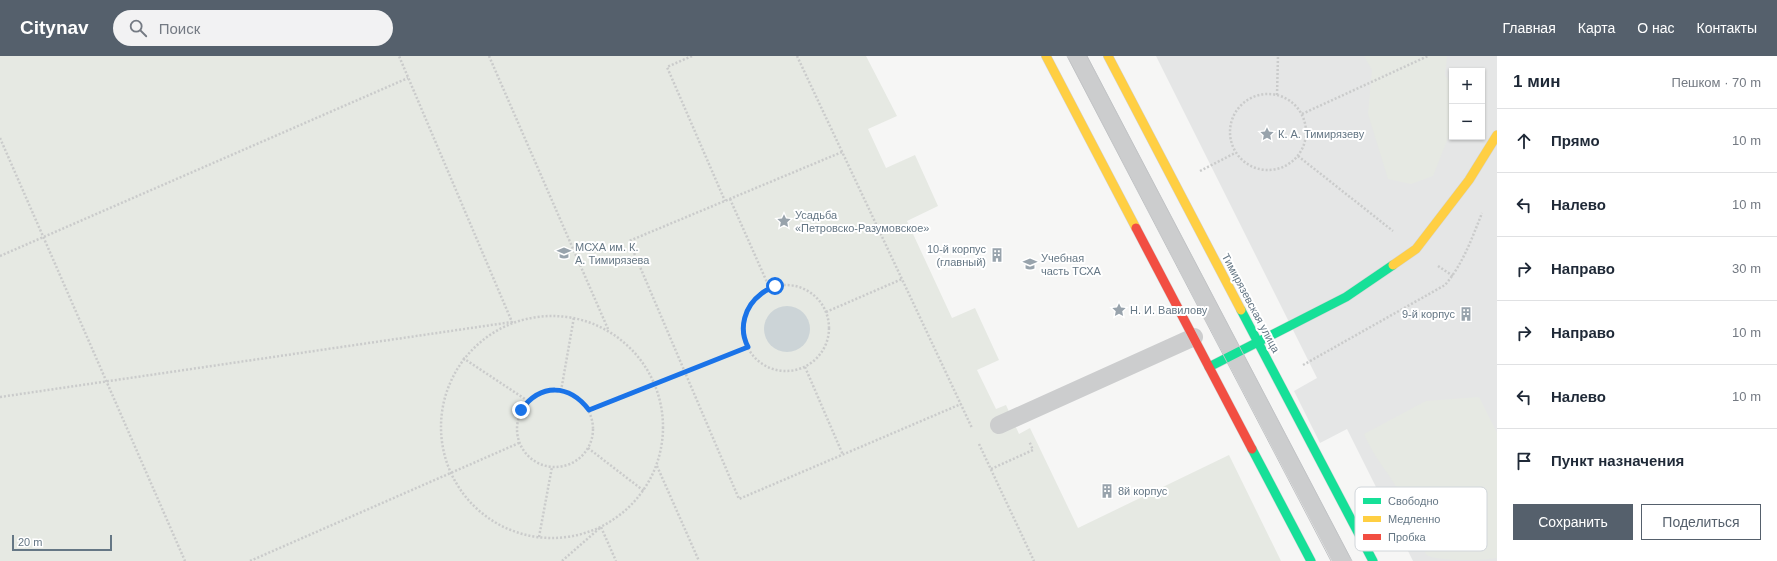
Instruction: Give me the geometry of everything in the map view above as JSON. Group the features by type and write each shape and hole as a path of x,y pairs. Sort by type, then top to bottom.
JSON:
{"main road":[{"path":"1046,56 1311,561"},
{"name":"Тимирязевская улица","path":"1108,56 1355,527"},
{"path":"1209,367 1346,297 1416,249 1469,180 1497,135"},
{"name":"Тимирязевская улица","path":"1368,551 1373,561"}],"lane":[{"path":"1077,56 1342,561"},
{"path":"999,425 1194,337"}],"path":[{"path":"399,56 512,322"},
{"path":"489,56 608,329"},
{"path":"692,56 667,67 725,201"},
{"path":"797,56 974,433"},
{"path":"1277,95 1278,56"},
{"path":"1302,114 1428,56"},
{"path":"0,256 408,78"},
{"path":"1263,94 1277,95 1291,102 1302,114 1306,128 1305,142 1298,156 1290,164 1272,170 1259,170 1244,163 1235,153 1229,137 1230,125 1237,108 1246,100 1263,94"},
{"path":"0,138 185,561"},
{"path":"842,152 629,241 739,499 961,404"},
{"path":"1199,172 1235,153"},
{"path":"1298,156 1416,249 1453,276"},
{"path":"730,199 770,289"},
{"path":"826,312 902,279"},
{"path":"789,285 802,288 814,295 826,312 829,319 829,333 826,346 817,359 805,368 791,371 776,371 763,365 752,355 748,347 743,328 745,314 752,302 762,292 770,289 775,286 789,285"},
{"path":"0,397 512,322 543,315 574,317 608,329 637,352 656,383 663,410 664,439 657,466 644,491 625,512 601,527 562,561"},
{"path":"561,391 574,317"},
{"path":"512,322 485,336 463,358 448,384 440,414 441,444 450,474 466,498 486,517 511,531 539,537 571,537 601,527"},
{"path":"589,410 748,347"},
{"path":"463,358 528,401"},
{"path":"805,368 843,455"},
{"path":"561,391 572,394 582,401 589,410 593,420 594,430 588,448 582,456 563,466 552,467 532,460 525,452 519,443 517,421 521,410 528,401 543,392 561,391"},
{"path":"991,469 1033,450 1027,438"},
{"path":"977,440 1034,561"},
{"path":"250,561 519,443"},
{"path":"588,448 644,491"},
{"path":"657,466 699,561"},
{"path":"539,537 552,467"},
{"path":"601,527 616,561"}],"shaded area":[{"name":"МСХА им. К. А. Тимирязева","path":"0,56 866,56 897,116 868,129 886,168 915,155 938,206 907,221 952,318 975,308 999,360 977,370 996,409 1006,405 1019,434 1030,428 1078,528 1229,455 1281,561 0,561"},
{"path":"1156,56 1497,56 1497,561 1413,561 1408,551 1487,551 1487,487 1376,487 1347,429 1320,443 1294,391 1317,378"},
{"path":"1364,56 1447,56 1445,75 1449,81 1449,136 1433,176 1411,184 1388,179 1368,114 1372,70"},
{"path":"787,306 800,310 806,316 810,329 806,342 800,348 787,352 774,348 768,342 764,329 768,316 774,310"},
{"path":"1479,397 1497,433 1497,558 1481,560 1442,559 1428,556 1424,551 1487,551 1487,487 1396,487 1368,443 1364,434 1426,401"}],"tram line":[{"path":"1067,56 1331,561"},
{"path":"1087,56 1352,561"}],"traffic: fast":[{"path":"1209,367 1346,297 1393,265"},
{"path":"1241,310 1355,527"},
{"path":"1252,449 1311,561"},
{"path":"1368,551 1373,561"}],"traffic: slow":[{"path":"1046,56 1136,228"},
{"path":"1108,56 1241,310"},
{"path":"1393,265 1416,249 1469,180 1497,135"}],"traffic: jam":[{"path":"1136,228 1252,449"}],"place":[{"name":"К. А. Тимирязеву","path":"1267,134"},
{"name":"Усадьба «Петровско-Разумовское»","path":"784,221"},
{"name":"МСХА им. К. А. Тимирязева","path":"564,253"},
{"name":"10-й корпус (главный)","path":"997,255"},
{"name":"Учебная часть ТСХА","path":"1030,264"},
{"name":"Н. И. Вавилову","path":"1119,310"},
{"name":"9-й корпус","path":"1466,314"},
{"name":"8й корпус","path":"1107,491"}],"route":[{"path":"521,410 528,401 535,396 552,390 572,394 582,401 589,410 748,347 745,342 743,328 745,314 752,302 762,292 775,286"}]}
